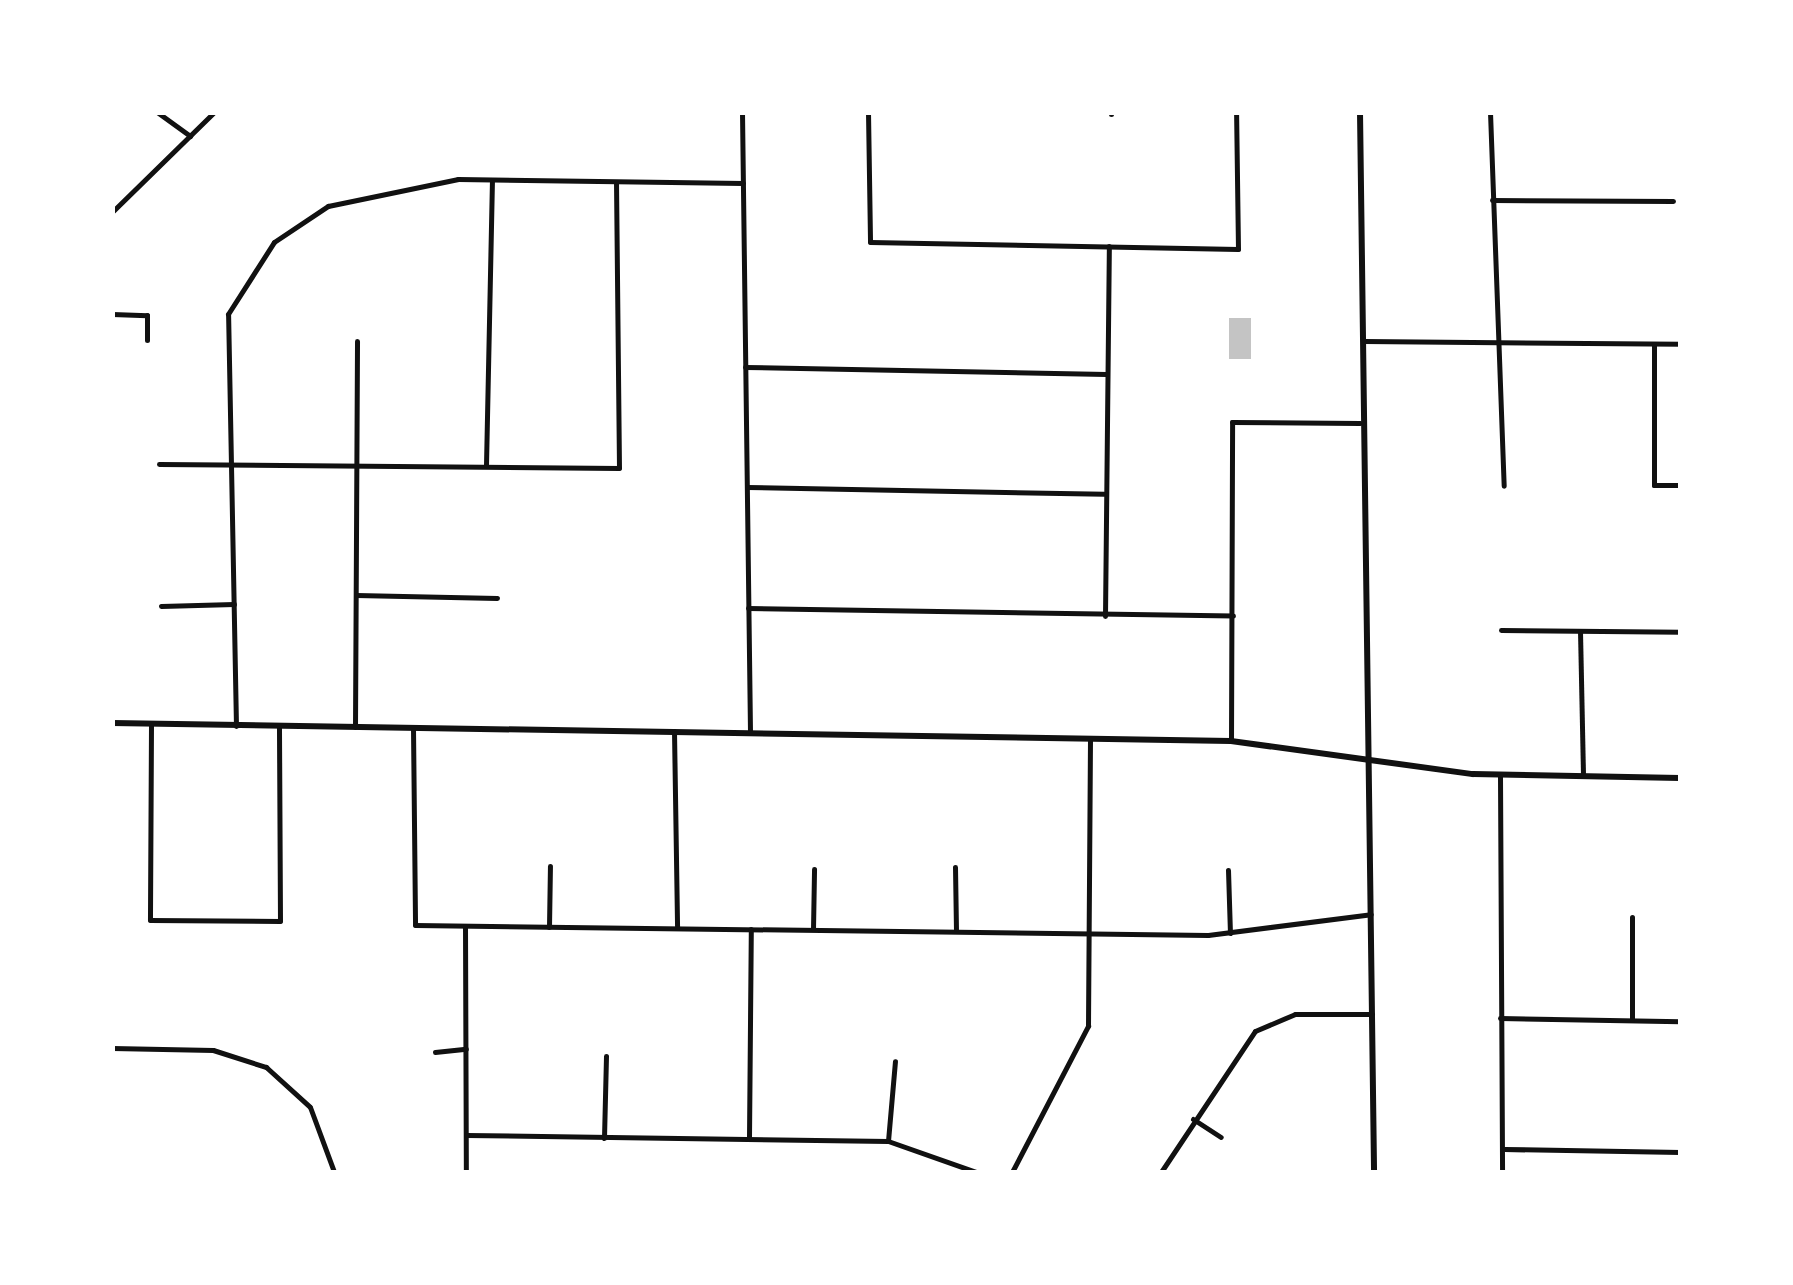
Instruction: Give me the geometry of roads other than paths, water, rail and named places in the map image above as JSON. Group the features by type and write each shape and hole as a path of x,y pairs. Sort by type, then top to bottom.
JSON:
{"street":[{"path":"158,112 190,136"},
{"path":"112,212 214,112"},
{"path":"742,112 750,732"},
{"path":"868,112 870,242 1238,249 1236,112"},
{"path":"1360,112 1363,760 1371,914 1374,1172"},
{"path":"1490,112 1492,338 1504,486"},
{"path":"236,726 230,302 274,242 328,206 492,180 743,183"},
{"path":"486,464 492,180"},
{"path":"159,464 619,468 616,182"},
{"path":"1492,200 1672,201"},
{"path":"1104,616 1110,246"},
{"path":"112,314 146,315 146,340"},
{"path":"1360,341 1492,338 1680,344"},
{"path":"355,727 357,341"},
{"path":"1654,344 1654,485 1680,485"},
{"path":"745,367 1106,374"},
{"path":"1231,741 1232,422 1360,423"},
{"path":"746,488 1104,494"},
{"path":"356,596 497,598"},
{"path":"161,606 234,604"},
{"path":"748,608 1233,616"},
{"path":"1502,630 1680,632"},
{"path":"1580,631 1583,776"},
{"path":"112,724 1231,741 1500,776 1680,778"},
{"path":"150,725 150,920 280,921 278,726"},
{"path":"413,728 415,925 1230,934 1371,914"},
{"path":"674,730 677,928"},
{"path":"1012,1172 1082,1047 1091,934 1090,740"},
{"path":"1500,776 1502,1172"},
{"path":"549,927 550,866"},
{"path":"955,867 956,929"},
{"path":"813,929 814,869"},
{"path":"1228,870 1230,934"},
{"path":"1632,918 1632,1020"},
{"path":"465,924 466,1172"},
{"path":"749,1138 751,929"},
{"path":"1161,1172 1231,1056 1266,1024 1295,1014 1372,1014"},
{"path":"1500,1018 1680,1020"},
{"path":"112,1048 213,1050 266,1067 310,1107 334,1172"},
{"path":"435,1052 466,1050"},
{"path":"604,1138 606,1056"},
{"path":"888,1141 895,1061"},
{"path":"1193,1119 1221,1137"},
{"path":"466,1135 888,1141 976,1172"},
{"path":"1503,1149 1680,1152"}]}
